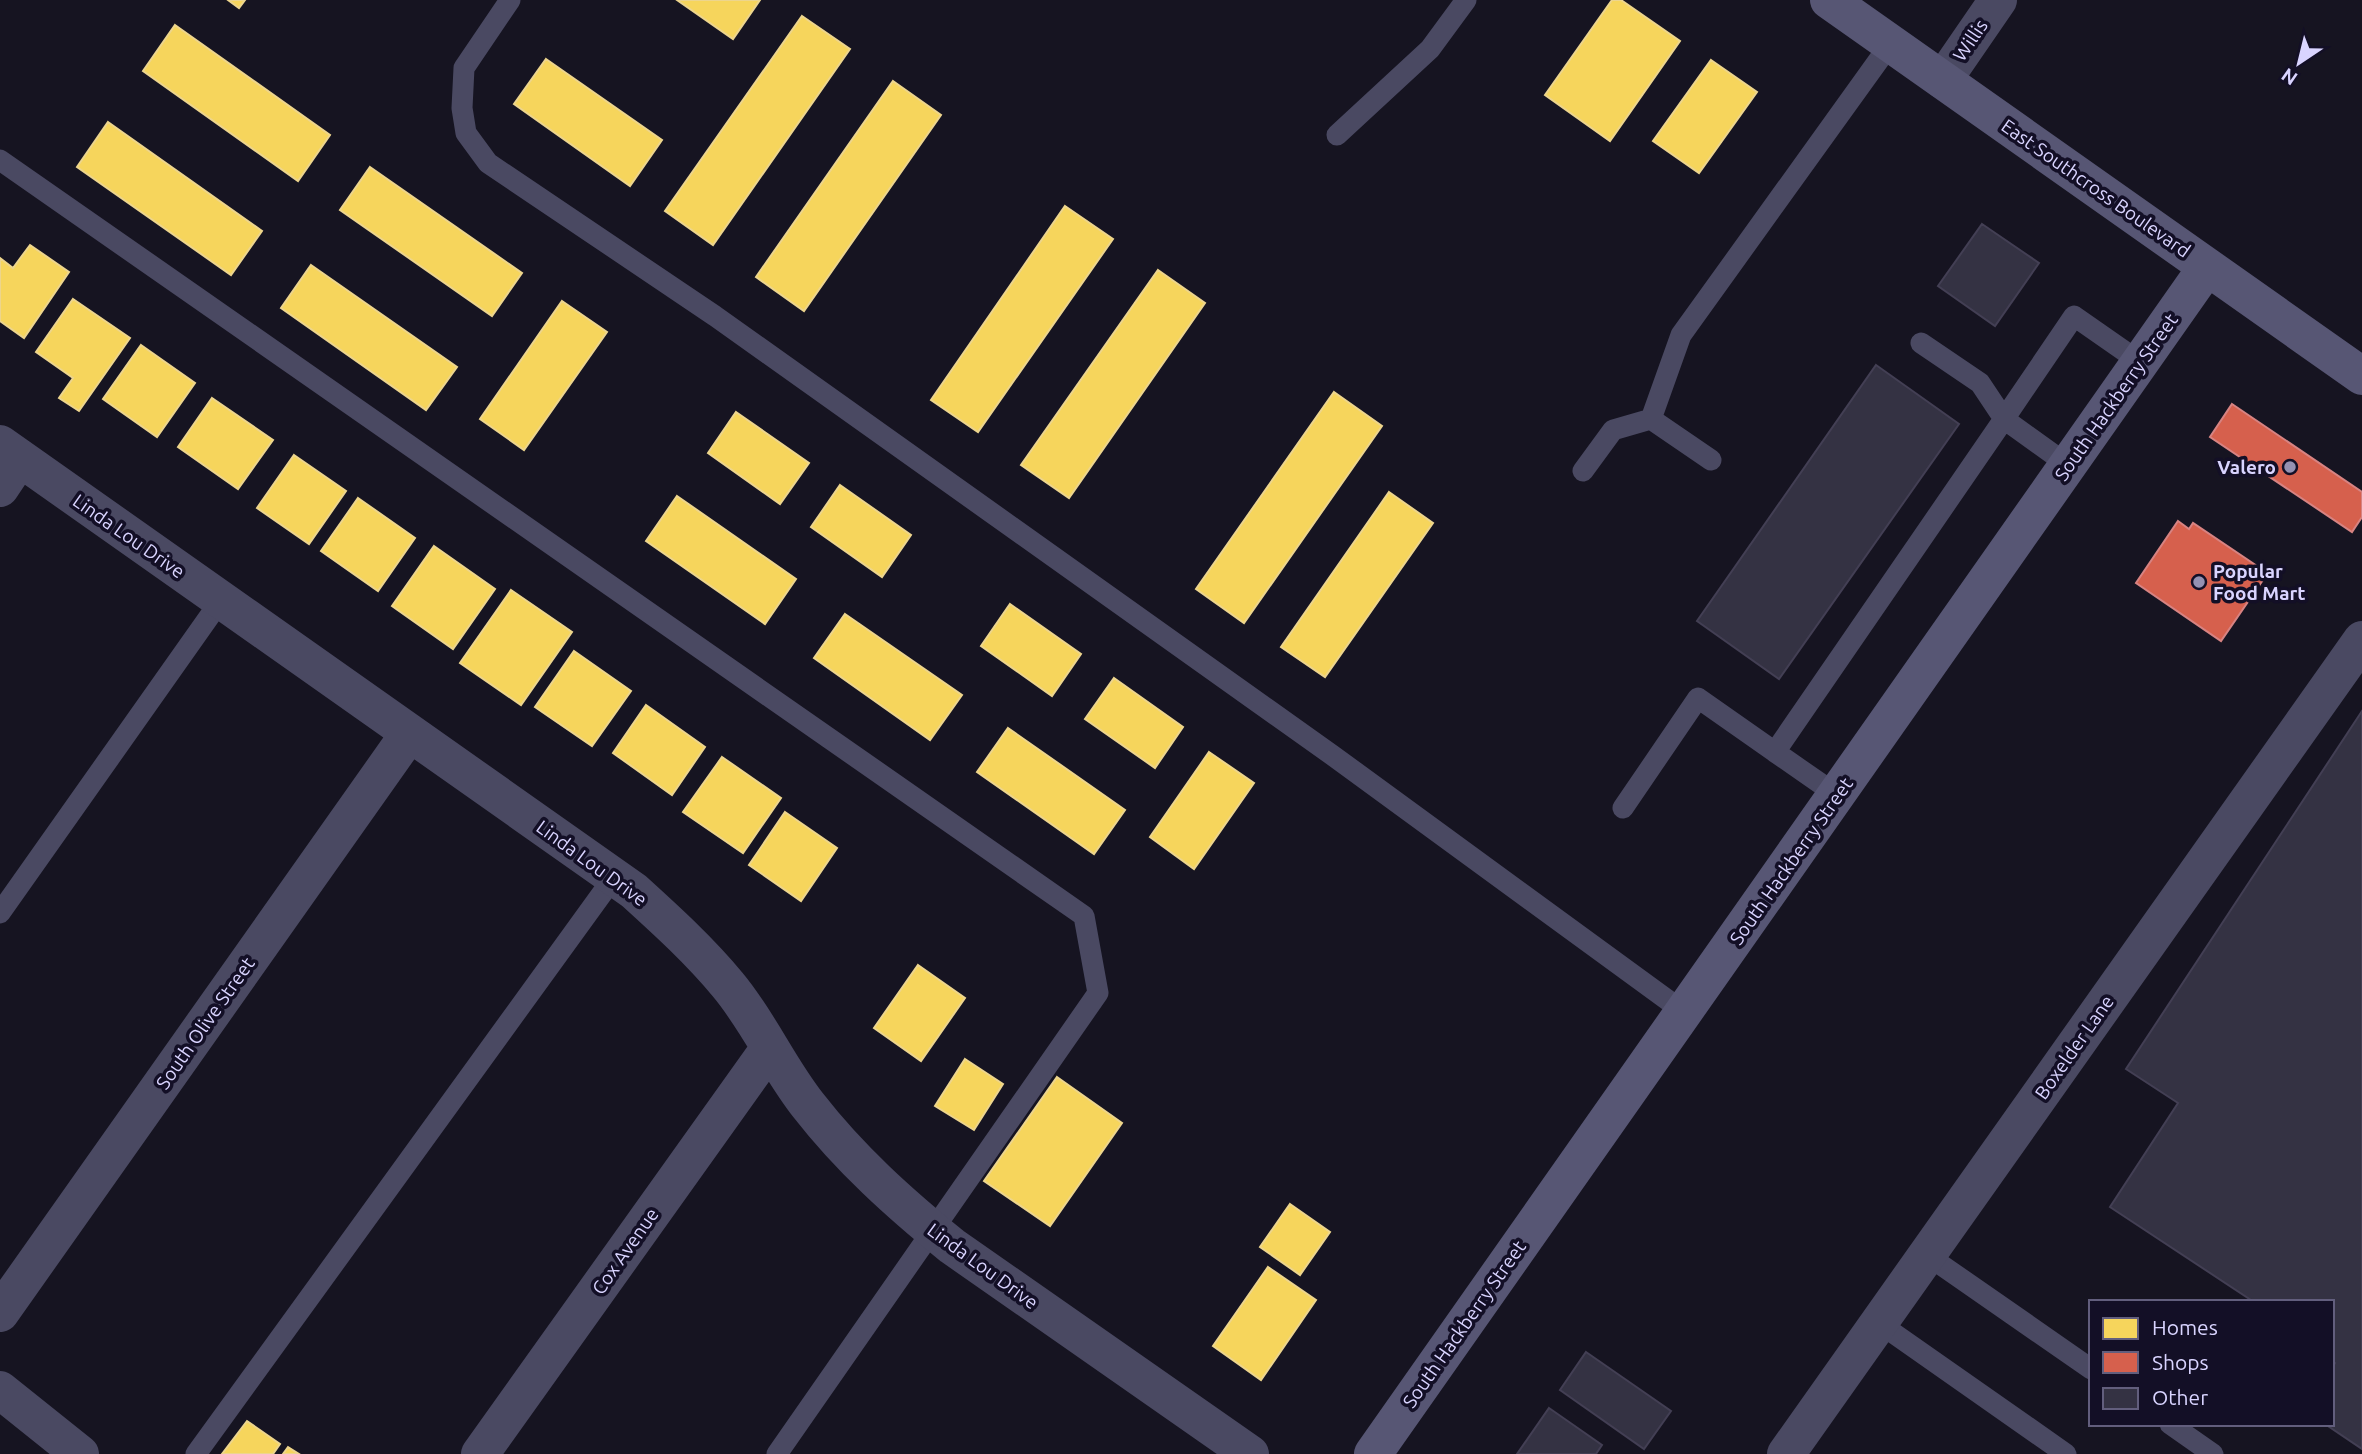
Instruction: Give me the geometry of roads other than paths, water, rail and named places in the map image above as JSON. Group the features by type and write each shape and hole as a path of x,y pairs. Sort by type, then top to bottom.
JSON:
{"main road":[{"name":"East Southcross Boulevard","path":"1829,0 2362,376"},
{"name":"South Hackberry Street","path":"1373,1454 2207,267"}],"street":[{"name":"Willis","path":"1943,80 1998,0"},
{"name":"Linda Lou Drive","path":"7,463 221,600 634,891 686,938 729,986 807,1104 858,1164 905,1209 952,1247 1250,1454"},
{"name":"Boxelder Lane","path":"1786,1454 2362,640"},
{"name":"South Olive Street","path":"0,1313 409,734"},
{"name":"Cox Avenue","path":"480,1454 769,1049"},
{"path":"0,1390 80,1454"}],"lane":[{"path":"510,0 464,68 462,108 466,133 488,163 726,323 1332,755 1684,1012"},
{"path":"1337,135 1430,49 1465,0"},
{"path":"1651,419 1681,335 1891,43"},
{"path":"0,160 1084,916 1098,993 777,1454"},
{"path":"1775,752 2074,316 2140,362"},
{"path":"1921,343 1980,383 2004,419 2068,465"},
{"path":"1651,419 1711,460"},
{"path":"1583,471 1613,430 1651,419"},
{"path":"0,913 221,600"},
{"path":"1623,807 1698,698 1837,795"},
{"path":"197,1454 614,877"},
{"path":"1927,1255 2089,1368"},
{"path":"1879,1323 2066,1454"},
{"path":"2173,1426 2213,1454"}],"place":[{"name":"Valero","path":"2290,467"},
{"name":"Popular Food Mart","path":"2199,582"}]}
